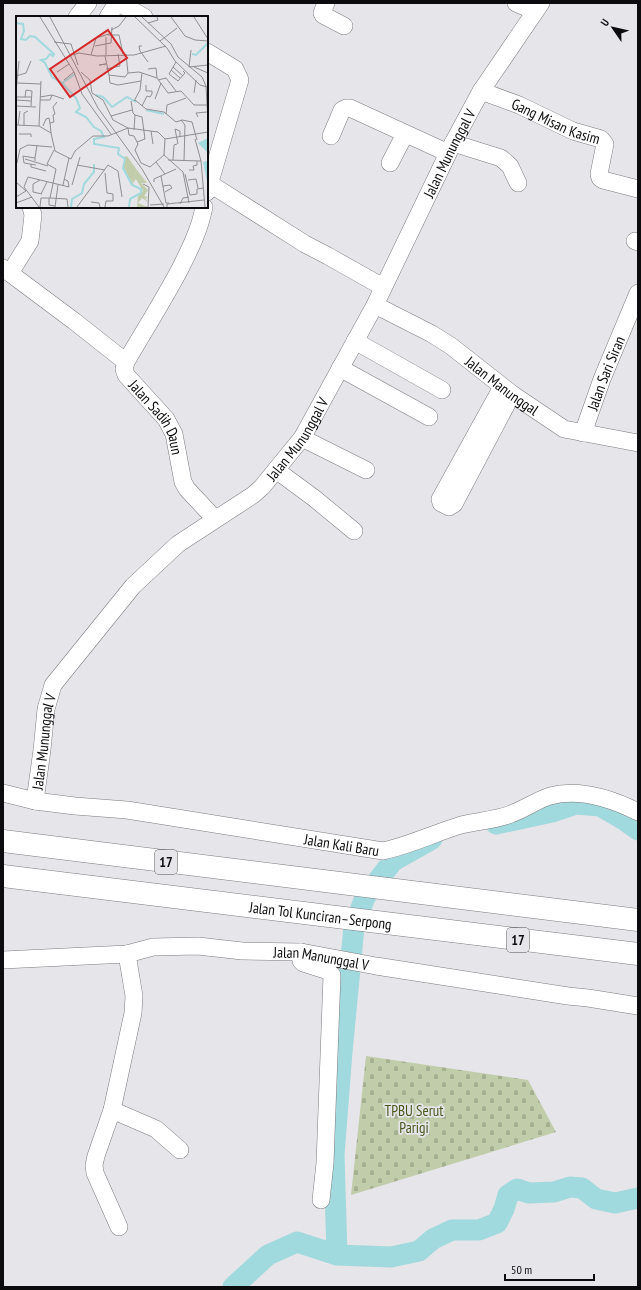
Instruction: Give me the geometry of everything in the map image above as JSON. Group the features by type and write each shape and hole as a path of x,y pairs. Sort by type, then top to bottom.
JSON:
{"highway":[{"name":"17","path":"3,841 638,920"},
{"name":"Jalan Tol Kunciran–Serpong","path":"3,876 638,954"}],"street":[{"path":"78,16 88,3"},
{"path":"109,16 118,3 142,16"},
{"path":"326,3 322,13 323,15 344,26"},
{"path":"516,3 538,7"},
{"name":"Jalan Mununggal V","path":"3,793 35,800 46,709 52,684 133,586 178,544 253,495 262,487 302,438 375,305 451,148 482,91 538,7"},
{"path":"208,53 235,69 240,80 208,186 305,244 383,287"},
{"name":"Gang Misan Kasim","path":"482,91 573,131 601,139 605,144 599,174 600,178 638,189"},
{"path":"331,136 342,110 350,108 404,134 451,148 501,158 510,166 518,183"},
{"path":"390,163 404,134"},
{"path":"31,208 33,215 30,241 6,271 74,321 126,362"},
{"name":"Jalan Sadih Daun","path":"204,208 201,222 186,256 166,295 126,362 124,369 126,375 166,419 174,434 182,482 215,519"},
{"name":"Jalan Sari Siran","path":"583,433 602,379 638,293"},
{"name":"Jalan Manunggal","path":"375,305 452,346 507,390 564,429 638,443"},
{"path":"355,341 442,390"},
{"path":"340,368 429,417"},
{"path":"507,390 454,504 449,507 441,503 440,499 507,390"},
{"path":"302,438 366,470"},
{"path":"276,470 314,498 354,531"},
{"name":"Jalan Kali Baru","path":"35,800 75,806 127,810 383,851 418,841 460,826 511,815 550,796 574,793 596,796 623,805 638,812"},
{"name":"Jalan Manunggal V","path":"3,960 127,954 153,947 198,946 242,951 309,953 376,966 638,1006"},
{"path":"309,953 301,961 303,963 328,970 332,975 325,1163 321,1200"},
{"path":"119,1227 95,1173 94,1165 112,1110 133,1013 134,996 127,954"},
{"path":"112,1110 156,1129 180,1150"}],"green space":[{"name":"TPBU Serut Parigi","path":"366,1056 528,1080 556,1132 351,1195"}],"waterway":[{"path":"496,824 552,812 576,804 600,806 638,830"},
{"path":"233,1287 268,1255 297,1242 337,1255 334,1155 354,927 365,897 393,861 432,839"},
{"path":"337,1255 391,1257 419,1251 433,1239 452,1230 479,1230 497,1223 504,1209 508,1195 517,1189 529,1193 554,1192 570,1187 582,1188 596,1199 615,1203 638,1198"}]}
